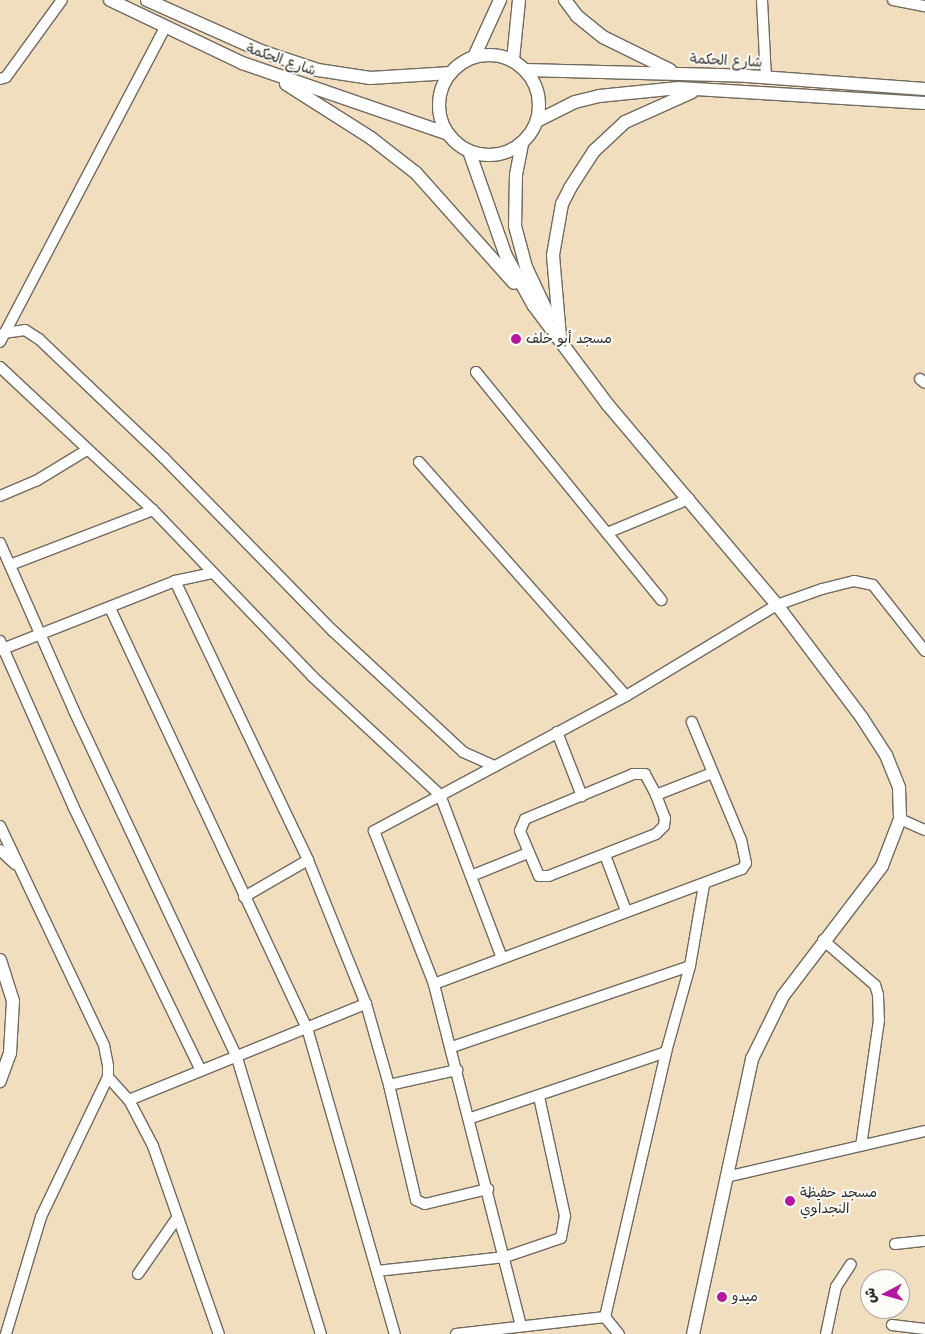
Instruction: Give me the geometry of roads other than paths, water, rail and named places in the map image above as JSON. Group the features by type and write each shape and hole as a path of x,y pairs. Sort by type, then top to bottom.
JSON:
{"street":[{"path":"0,79 6,77 62,0"},
{"name":"شارع الحكمة","path":"110,0 166,28 267,72 448,134"},
{"name":"شارع الحكمة","path":"147,0 261,51 318,70 370,78 451,73"},
{"path":"474,57 500,0"},
{"path":"513,60 519,0"},
{"path":"565,0 577,16 603,37 677,73"},
{"path":"762,0 766,78"},
{"path":"894,0 925,6"},
{"path":"2,338 166,28"},
{"path":"522,144 497,155 470,151 448,134 440,117 440,98 451,73 474,57 492,55 513,60 525,70 538,94 537,121 522,144 514,202 518,245 535,289 569,354"},
{"name":"شارع الحكمة","path":"525,70 677,73 925,89"},
{"path":"267,72 364,133 416,173 534,306 569,354 777,605 886,754 899,788 900,819 882,866 823,940 783,996 762,1035 752,1059 693,1333"},
{"path":"560,337 554,286 555,237 562,204 582,166 625,122 703,88"},
{"name":"شارع الحكمة","path":"537,121 576,102 633,90 703,88 925,103"},
{"path":"470,151 506,256 534,306"},
{"path":"2,338 25,330 39,339 164,458 333,631 463,752 495,766"},
{"path":"0,367 87,450 154,510 312,676 440,795 502,958"},
{"path":"476,372 661,600"},
{"path":"0,496 36,481 87,450"},
{"path":"419,462 626,696"},
{"path":"607,533 689,499"},
{"path":"10,565 154,510"},
{"path":"0,543 237,1058 322,1334"},
{"path":"201,1071 73,806 1,647 110,608 174,581 212,573"},
{"path":"174,581 308,860 366,1004 389,1085 418,1203 488,1189"},
{"path":"521,1326 471,1118 434,984 374,831 626,696 777,605 842,583 865,582 881,592 925,651"},
{"path":"110,608 306,1028 395,1334"},
{"path":"434,984 626,911 734,874 746,863 741,840 692,722"},
{"path":"557,732 582,796"},
{"path":"638,773 647,776 656,795 665,818 661,831 605,855 542,878 535,871 520,831 525,819 638,773"},
{"path":"656,795 712,773"},
{"path":"900,819 925,830"},
{"path":"0,826 104,1045 108,1077 41,1218 6,1334"},
{"path":"0,850 19,869"},
{"path":"470,876 528,853"},
{"path":"605,855 626,911"},
{"path":"244,897 308,860"},
{"path":"604,1317 666,1052 690,966 704,885"},
{"path":"823,940 875,984 878,996 879,1020 861,1146"},
{"path":"0,960 13,1002 10,1053 0,1081"},
{"path":"452,1047 690,966"},
{"path":"129,1100 237,1058 366,1004"},
{"path":"471,1118 539,1097 666,1052"},
{"path":"389,1085 457,1070"},
{"path":"108,1077 129,1100 154,1146 177,1218 219,1334"},
{"path":"377,1271 505,1257 561,1238 564,1232 565,1216 539,1097"},
{"path":"726,1177 925,1131"},
{"path":"138,1274 177,1218"},
{"path":"895,1244 925,1241"},
{"path":"826,1334 836,1287 851,1264"},
{"path":"456,1334 604,1317"},
{"path":"604,1317 619,1334"},
{"path":"892,1326 925,1329"}],"place":[{"name":"مسجد أبو خلف","path":"516,339"},
{"name":"مسجد حفيظة النجداوي","path":"790,1201"},
{"name":"ميدو","path":"722,1297"}]}
